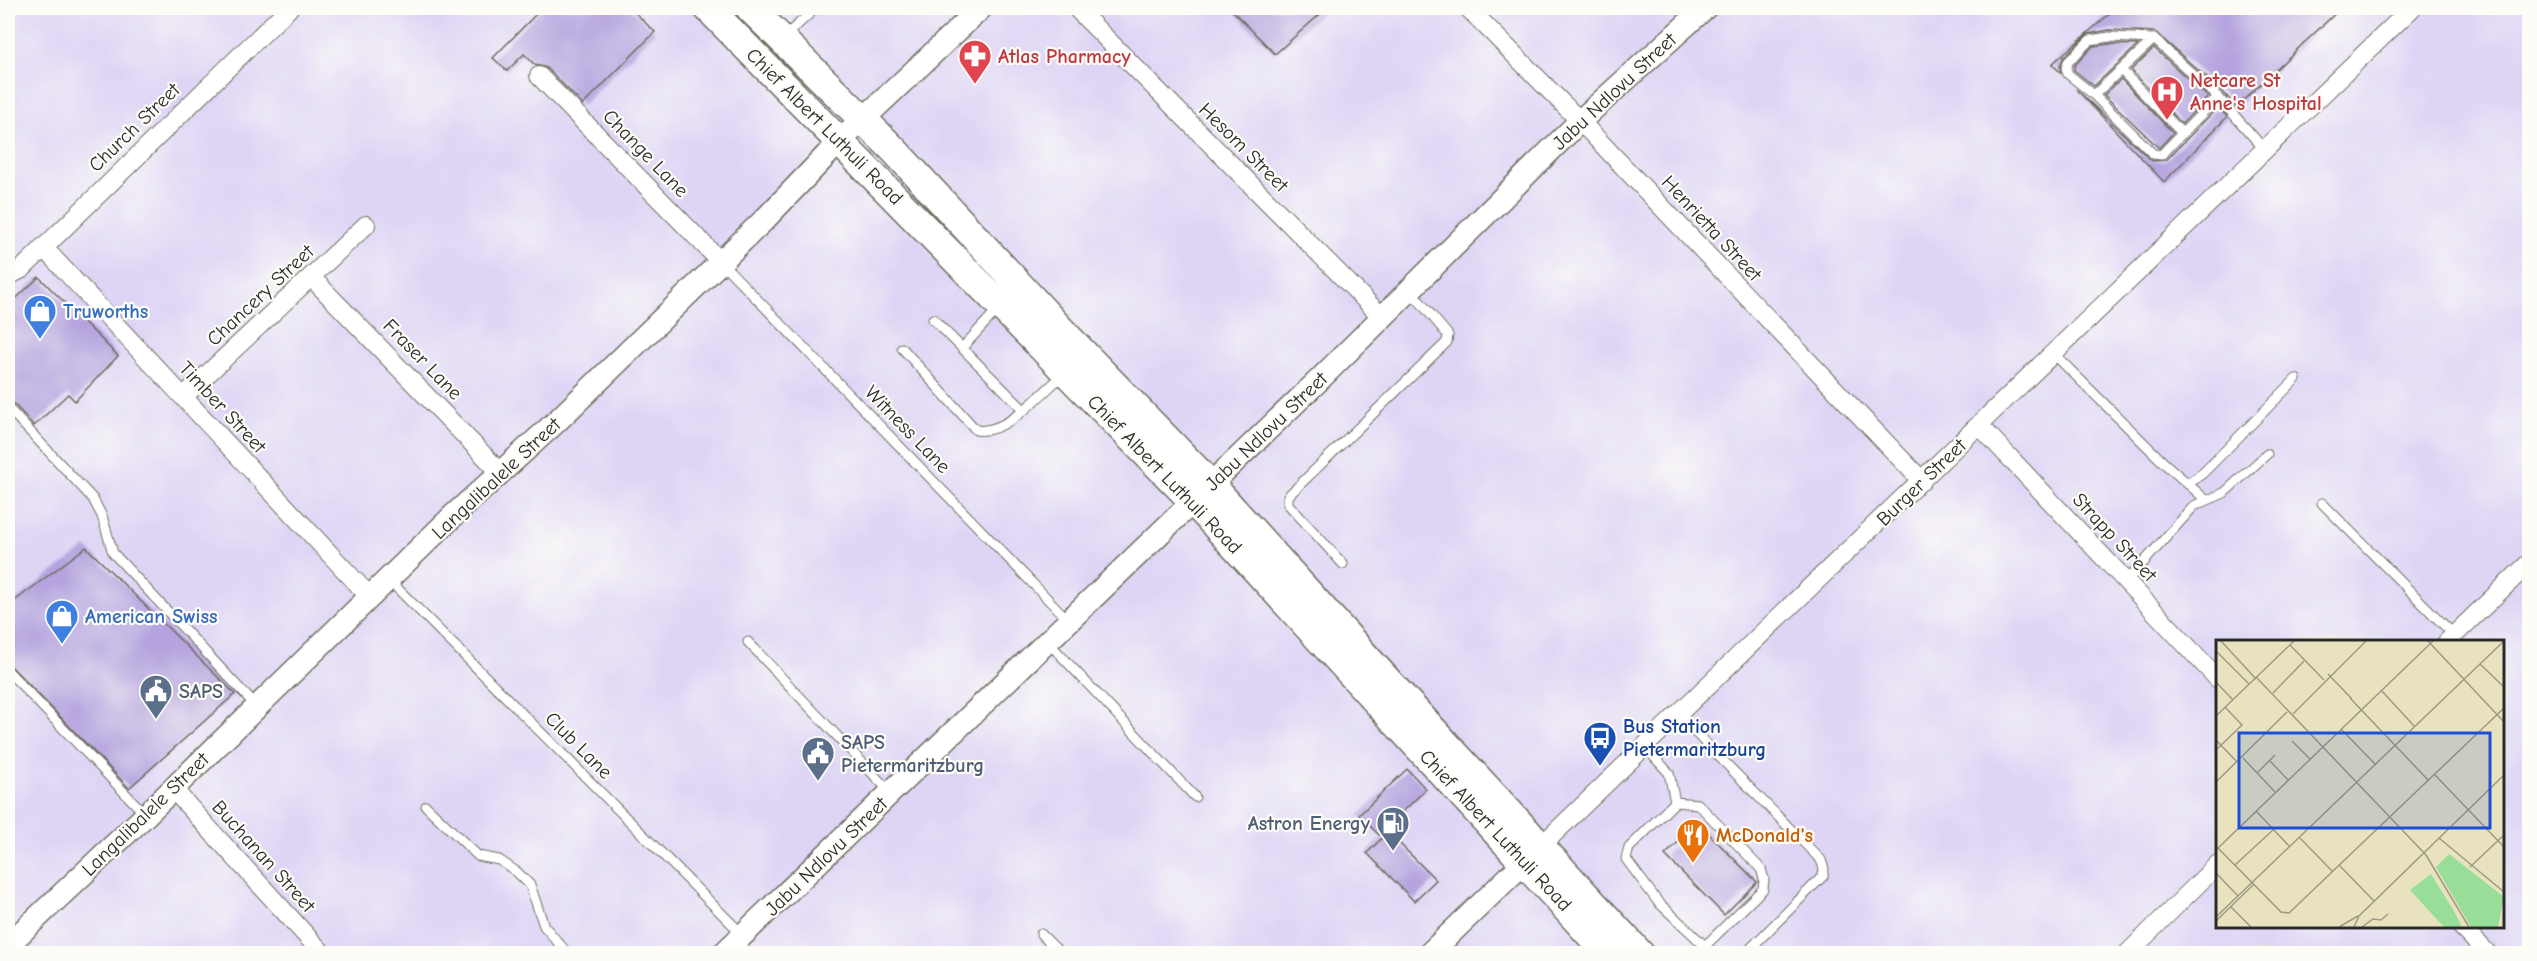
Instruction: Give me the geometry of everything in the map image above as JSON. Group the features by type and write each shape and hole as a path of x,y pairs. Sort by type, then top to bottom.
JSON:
{"main road":[{"name":"Chief Albert Luthuli Road","path":"708,8 813,115 841,140 1066,372 1202,493"},
{"name":"Chief Albert Luthuli Road","path":"750,8 863,119 1062,331 1202,493 1384,678 1534,853 1608,954"},
{"name":"Chief Albert Luthuli Road","path":"1534,853 1640,954"}],"street":[{"name":"Church Street","path":"8,276 22,269 289,8"},
{"name":"Langalibalele Street","path":"8,945 146,815 500,472 556,423 721,262 841,140 981,8"},
{"name":"Hesom Street","path":"1076,8 1382,316"},
{"name":"Henrietta Street","path":"1468,8 1580,121 1922,482"},
{"name":"Jabu Ndlovu Street","path":"723,954 1202,493 1580,121 1705,8"},
{"name":"Burger Street","path":"1429,954 2412,8"},
{"name":"Change Lane","path":"539,76 721,262"},
{"name":"Chancery Street","path":"183,397 366,225"},
{"name":"Timber Street","path":"43,247 370,597"},
{"name":"Fraser Lane","path":"312,278 500,472"},
{"name":"Strapp Street","path":"1979,425 2216,679"},
{"path":"2451,638 2529,562"},
{"name":"Buchanan Street","path":"172,788 322,954"},
{"path":"2127,954 2216,865"},
{"path":"2462,928 2488,954"}],"lane":[{"path":"782,39 816,8"},
{"path":"2217,98 2181,132 2161,155 2153,154 2094,95 2068,74 2066,68 2068,62 2090,40 2109,37 2154,39 2217,98 2265,150"},
{"path":"2094,95 2154,39"},
{"path":"2121,70 2181,132"},
{"name":"Witness Lane","path":"721,262 1069,622"},
{"path":"1343,564 1288,504 1288,496 1447,342 1448,334 1409,288"},
{"path":"962,348 1002,306"},
{"path":"933,319 1023,409"},
{"path":"902,348 976,430 987,432 1002,427 1066,372"},
{"path":"2054,354 2164,463 2205,499"},
{"path":"2188,484 2203,473 2296,379"},
{"path":"8,408 93,499 102,516 113,553 256,706"},
{"path":"2126,582 2194,506 2205,499 2224,493 2267,454"},
{"path":"2322,503 2451,638"},
{"name":"Club Lane","path":"389,580 743,935"},
{"path":"748,642 891,793"},
{"path":"1048,642 1195,797"},
{"path":"8,671 146,815"},
{"path":"1678,715 1824,865 1823,876 1745,954"},
{"path":"1645,747 1669,773 1675,802"},
{"path":"1697,954 1705,946 1763,889 1763,874 1761,869 1698,804 1675,802 1629,848 1626,859 1658,902 1705,946 1714,954"},
{"path":"426,806 478,856 499,860 517,872 530,885 544,926 568,954"},
{"path":"1041,934 1061,954"}],"shaded area":[{"path":"8,8 2529,8 2529,953 8,953"}],"building":[{"path":"542,8 630,8 655,32 583,105 547,68 535,65 524,54 507,71 493,58"},
{"path":"1230,8 1327,8 1275,54"},
{"path":"2116,8 2341,8 2236,107 2223,92 2155,32 2109,30 2088,34 2063,58 2060,66 2061,73 2052,64"},
{"path":"2138,45 2094,86 2074,70 2074,66 2093,46"},
{"path":"2154,48 2208,97 2182,124 2131,70"},
{"path":"2121,79 2173,133 2159,148 2104,95"},
{"path":"2076,89 2152,161 2166,160 2218,107 2227,117 2164,182"},
{"path":"39,277 118,356 75,401 68,394 34,426 13,403 8,401 8,306"},
{"path":"86,547 235,694 129,788 8,663 8,606"},
{"path":"1407,769 1426,789 1379,835 1359,815"},
{"path":"1698,823 1757,882 1724,915 1665,855"},
{"path":"1388,832 1436,880 1414,901 1367,853"}],"place":[{"name":"Atlas Pharmacy","path":"975,85"},
{"name":"Netcare St Anne's Hospital","path":"2167,121"},
{"name":"Truworths","path":"40,340"},
{"name":"American Swiss","path":"62,645"},
{"name":"SAPS","path":"156,720"},
{"name":"Bus Station Pietermaritzburg","path":"1600,767"},
{"name":"SAPS Pietermaritzburg","path":"818,782"},
{"name":"Astron Energy","path":"1393,852"},
{"name":"McDonald's","path":"1693,864"}]}
